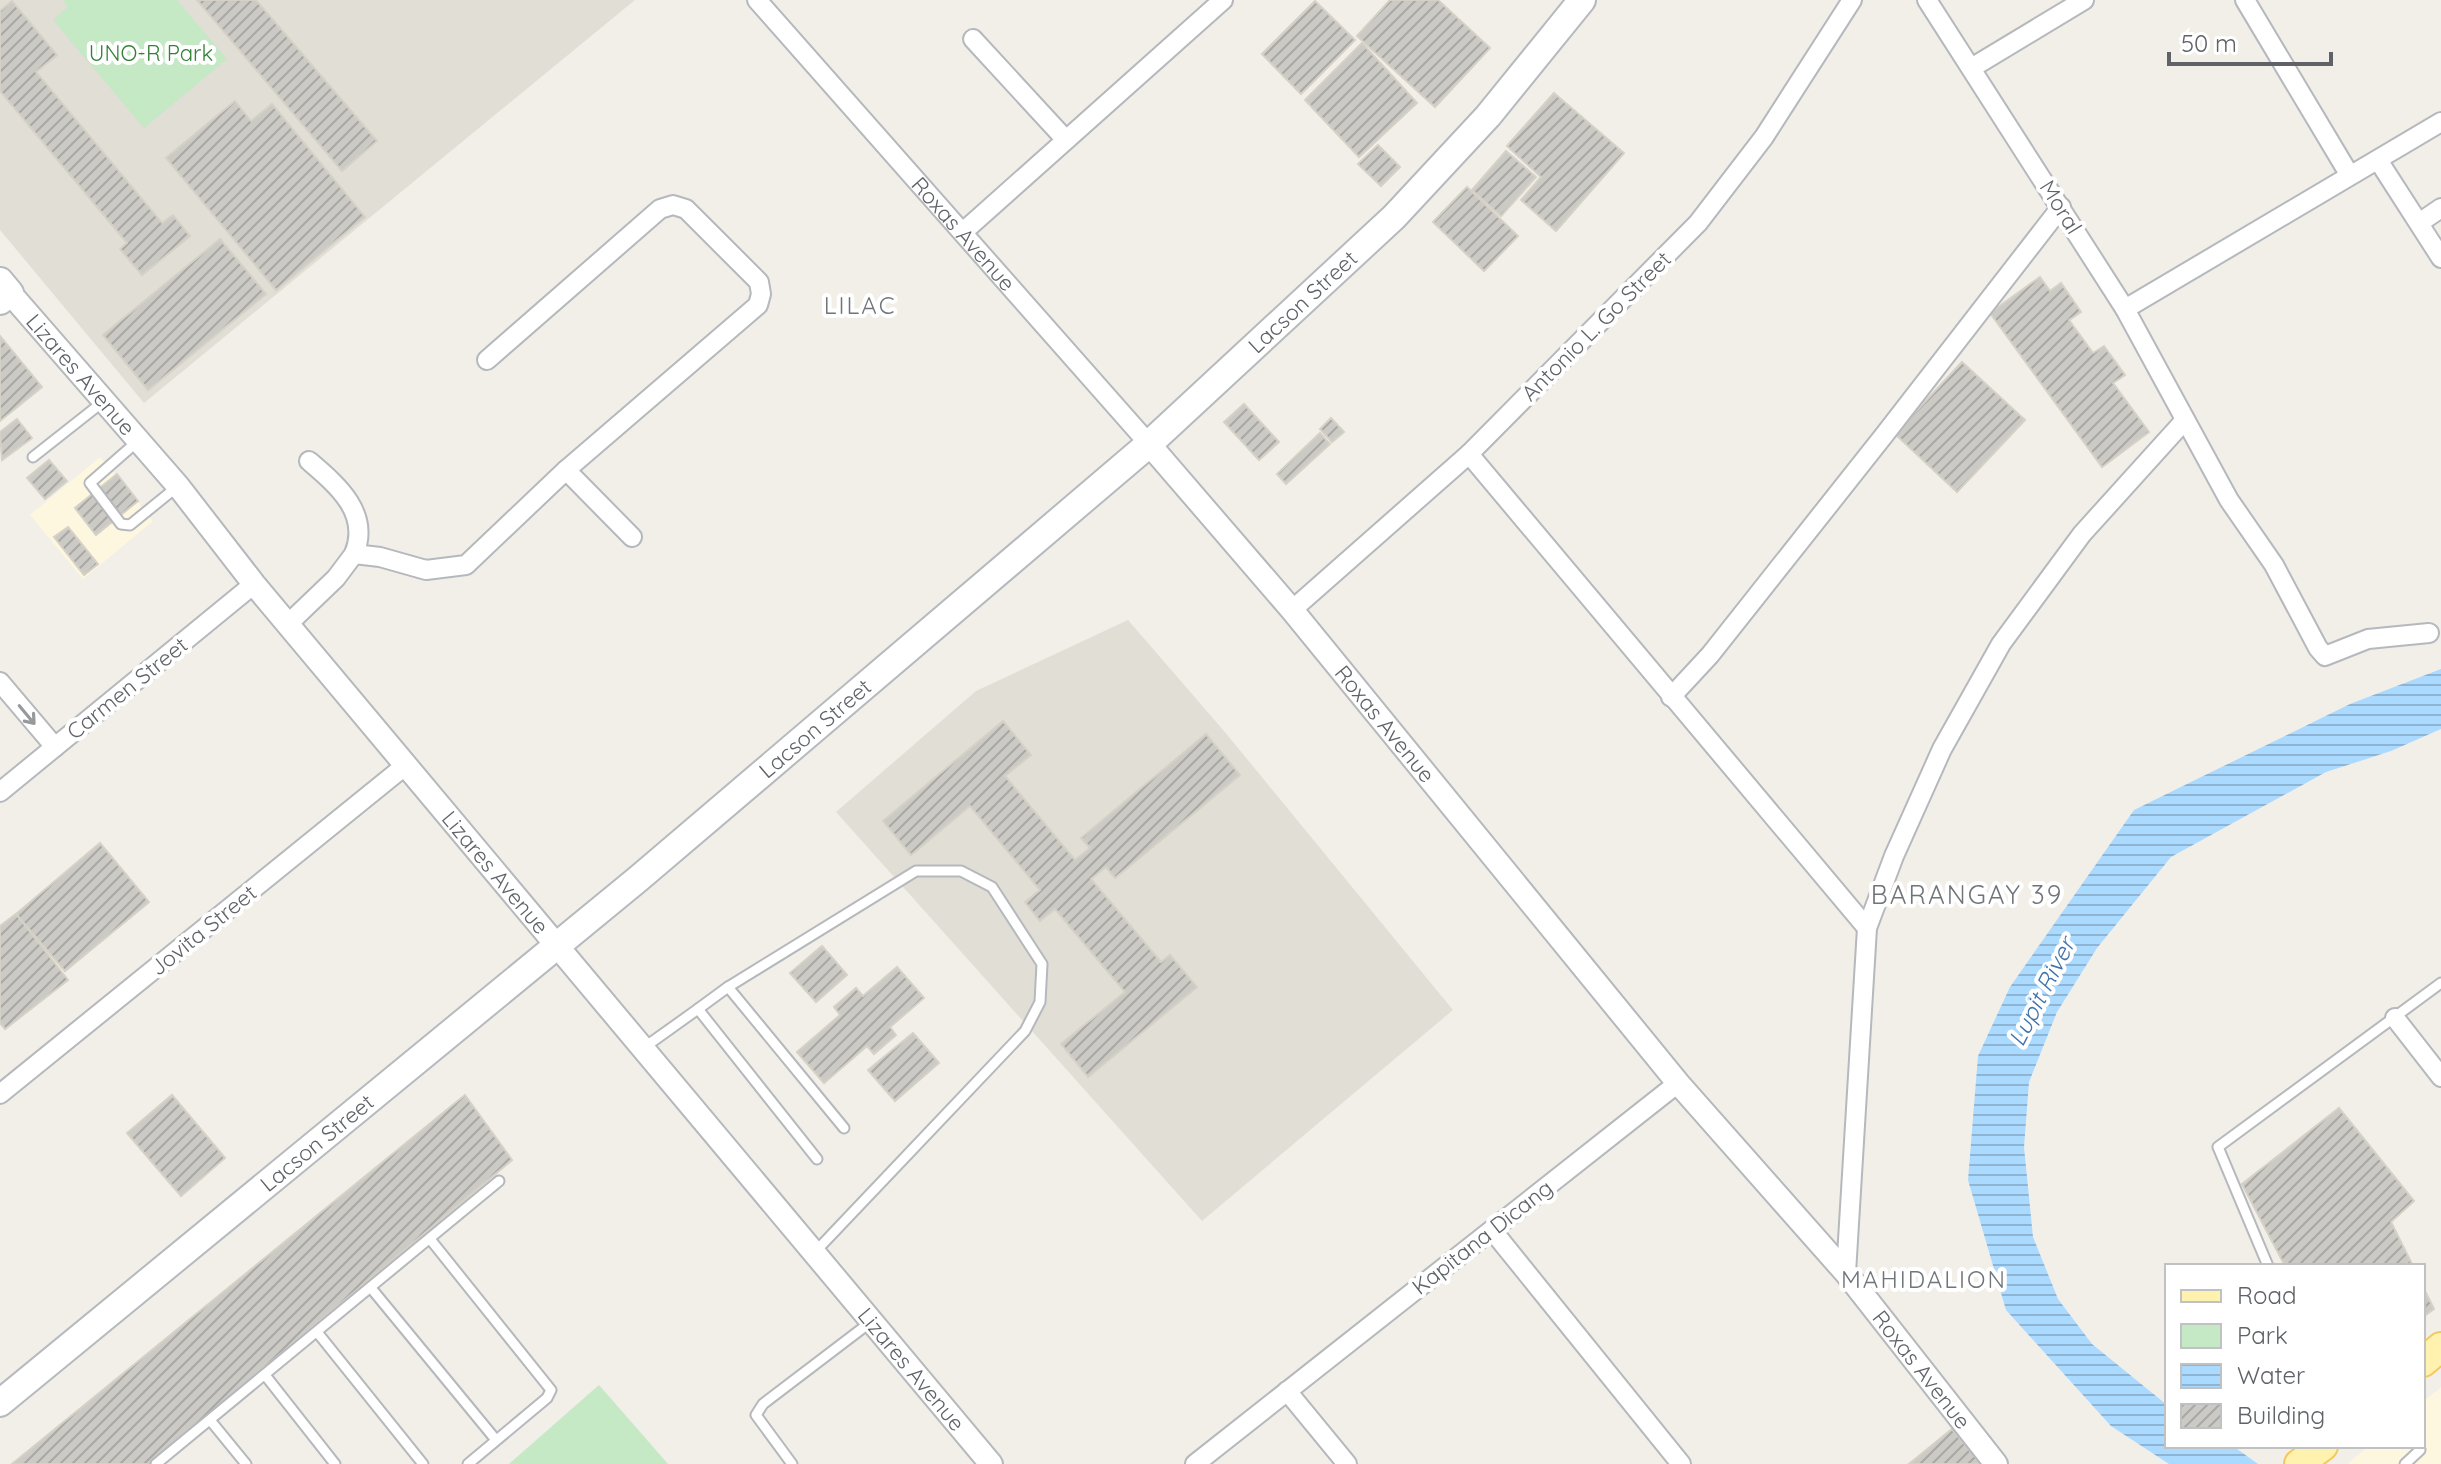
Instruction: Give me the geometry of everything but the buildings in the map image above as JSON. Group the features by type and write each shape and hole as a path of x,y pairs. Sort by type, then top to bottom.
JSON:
{"main road":[{"name":"Lacson Street","path":"0,1403 638,879 1149,444 1394,217 1488,116 1582,0"},
{"path":"2299,1464 2320,1448"}],"street":[{"name":"Roxas Avenue","path":"757,0 1292,610 1678,1083 1846,1273 1996,1464"},
{"path":"963,232 1223,0"},
{"name":"Antonio L. Go Street","path":"1292,610 1469,454 1719,199 1764,137 1852,0"},
{"name":"Moral","path":"1927,0 1973,67 2125,309 2229,500 2268,556 2325,656 2368,639 2429,633"},
{"path":"1973,67 2084,0"},
{"path":"2245,0 2349,174"},
{"path":"973,39 1066,140"},
{"path":"2125,309 2441,122"},
{"path":"2378,160 2441,258"},
{"path":"354,554 380,557 426,570 466,565 566,470 758,305 761,294 759,282 686,209 673,205 660,209 487,360"},
{"path":"1671,697 1710,655 2061,207"},
{"path":"2419,223 2441,208"},
{"name":"Lizares Avenue","path":"3,292 178,486 254,584 641,1050 816,1251 991,1464"},
{"path":"1846,1273 1867,928 1917,799 2001,644 2082,534 2185,420"},
{"path":"1469,454 1867,928"},
{"path":"288,624 336,578 354,554 359,529 350,501 309,461"},
{"path":"566,470 632,537"},
{"name":"Carmen Street","path":"0,792 254,584"},
{"path":"0,682 55,747"},
{"name":"Jovita Street","path":"0,1094 406,765"},
{"path":"2395,1018 2441,1077"},
{"name":"Kapitana Dicang","path":"1195,1464 1678,1083"},
{"path":"1492,1230 1681,1464"},
{"path":"1287,1391 1347,1464"}],"lane":[{"path":"33,457 104,401"},
{"path":"139,440 90,483 121,524 130,525 178,486"},
{"path":"641,1050 728,987 916,871 961,871 992,887 1042,964 1040,1002 1025,1031 816,1251"},
{"path":"2267,1264 2218,1147 2441,983"},
{"path":"728,987 844,1128"},
{"path":"698,1009 817,1159"},
{"path":"159,1463 499,1181"},
{"path":"430,1239 551,1390 547,1398 468,1464"},
{"path":"371,1288 496,1440"},
{"path":"792,1464 756,1415 763,1404 872,1321"},
{"path":"317,1332 423,1464"},
{"path":"265,1375 335,1464"},
{"path":"210,1420 246,1464"},
{"path":"2405,1464 2420,1450"}],"shaded area":[{"path":"0,0 635,0 144,403 0,230"},
{"path":"100,457 153,521 83,579 30,515"},
{"path":"1128,620 1224,731 1453,1010 1202,1221 836,812 976,691"},
{"path":"2441,1387 2441,1464 2347,1464 2367,1448 2425,1448 2425,1400"}],"green space":[{"name":"UNO-R Park","path":"63,0 177,0 227,59 144,128 53,20 68,7"},
{"path":"599,1385 668,1464 509,1464"}],"water":[{"name":"Lupit River","path":"2441,669 2441,729 2391,751 2326,772 2171,857 2097,948 2057,1012 2029,1082 2024,1147 2033,1237 2058,1299 2092,1344 2165,1403 2165,1448 2236,1448 2258,1464 2169,1464 2111,1426 2006,1310 1968,1180 1978,1056 2010,987 2134,810 2350,704"}],"district":[{"name":"LILAC","path":"860,306"},
{"name":"BARANGAY 39","path":"1967,895"},
{"name":"MAHIDALION","path":"1924,1280"}]}
